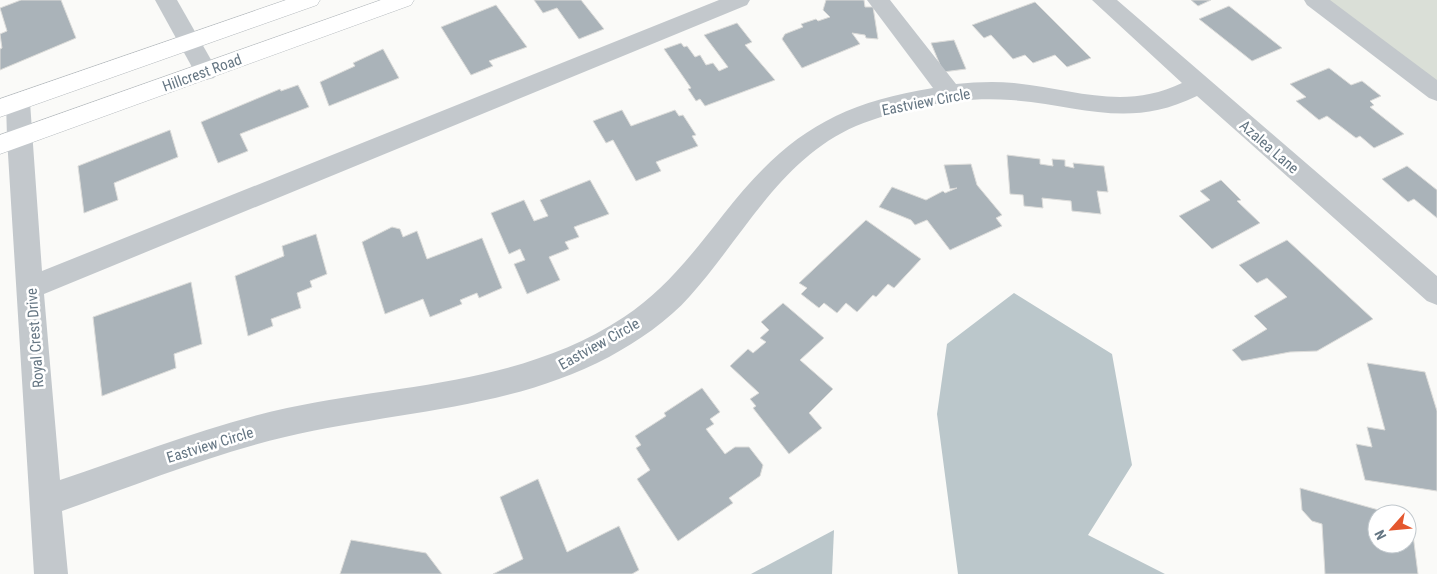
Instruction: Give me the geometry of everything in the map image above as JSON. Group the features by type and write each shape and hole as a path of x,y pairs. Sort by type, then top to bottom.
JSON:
{"main road":[{"path":"9,105 309,0"},
{"name":"Hillcrest Road","path":"10,141 402,0"}],"street":[{"path":"166,0 188,43 206,72"},
{"path":"32,287 739,0"},
{"path":"878,0 951,94"},
{"name":"Azalea Lane","path":"1102,0 1437,293"},
{"path":"1315,0 1437,92"},
{"name":"Eastview Circle","path":"46,501 217,441 283,423 441,398 494,387 550,370 598,347 642,322 680,289 777,169 813,140 844,121 887,108 951,94 1009,91 1125,106 1150,104 1170,98 1198,85"},
{"name":"Royal Crest Drive","path":"9,105 10,141 32,287 51,574"}],"shaded area":[{"path":"1320,0 1437,0 1437,87"},
{"path":"1014,293 1112,354 1132,465 1088,535 1165,574 958,574 937,414 947,344"},
{"path":"834,530 832,574 751,574"}],"building":[{"path":"21,0 61,0 76,38 0,70 0,49 2,48 0,34 7,31 0,8"},
{"path":"534,0 581,0 604,29 579,39 557,8 543,13"},
{"path":"826,0 864,0 865,7 873,7 878,39 866,38 865,35 852,33 860,44 802,68 782,39 785,34 803,27 801,24 830,17 823,10"},
{"path":"1191,0 1211,0 1198,6"},
{"path":"1035,2 1091,58 1067,67 1055,55 1033,63 1025,55 1013,59 991,35 984,38 972,25"},
{"path":"496,5 527,47 489,61 493,66 471,75 441,27"},
{"path":"1229,6 1282,48 1252,61 1199,19"},
{"path":"737,23 752,42 745,45 775,80 705,106 700,99 696,101 688,89 691,88 664,49 681,43 684,47 687,46 695,57 700,55 706,65 713,63 719,71 728,67 704,35"},
{"path":"954,40 966,69 943,72 931,43"},
{"path":"383,49 399,78 329,106 320,82 355,66 353,63"},
{"path":"1329,68 1351,85 1362,81 1381,96 1370,101 1374,105 1370,107 1404,134 1374,148 1360,136 1356,138 1327,116 1319,120 1296,101 1306,97 1290,84"},
{"path":"298,85 309,107 240,134 248,151 218,163 201,122 280,89 281,91"},
{"path":"622,110 631,126 675,110 679,116 683,115 696,135 692,136 698,146 656,162 661,171 636,181 613,140 606,143 593,121"},
{"path":"170,130 178,157 114,183 118,200 84,213 78,166"},
{"path":"1007,155 1040,159 1040,164 1053,166 1052,159 1065,160 1065,166 1074,168 1073,163 1104,166 1108,192 1097,191 1101,214 1072,211 1071,201 1042,198 1043,208 1024,206 1023,195 1010,194"},
{"path":"971,164 977,185 1002,215 996,218 1002,226 950,250 927,220 915,225 911,220 879,207 892,187 926,200 943,191 945,193 957,188 950,189 944,165"},
{"path":"1407,166 1437,190 1437,218 1414,199 1408,202 1382,179"},
{"path":"590,180 609,214 574,227 579,237 565,242 569,249 549,257 560,280 527,294 514,264 525,260 520,249 509,254 491,213 524,200 534,221 548,216 540,200"},
{"path":"1221,180 1241,200 1237,201 1260,223 1212,249 1179,216 1210,200 1200,191"},
{"path":"866,220 921,259 894,288 888,284 876,297 873,295 857,312 846,303 837,313 824,303 819,308 801,294 807,288 799,283"},
{"path":"392,227 400,229 403,237 417,231 427,259 482,238 502,288 479,298 477,293 460,300 462,304 430,317 423,299 385,314 362,242"},
{"path":"316,234 327,274 310,281 312,287 297,293 301,308 271,319 273,326 248,336 235,276 284,256 282,246"},
{"path":"1287,240 1373,319 1317,351 1290,352 1242,361 1232,350 1267,329 1254,316 1287,297 1267,278 1257,283 1239,265"},
{"path":"191,282 202,344 174,354 176,368 102,396 93,317"},
{"path":"783,303 824,338 800,360 833,389 809,413 822,428 789,454 753,408 756,406 750,399 759,393 730,366 748,349 753,353 766,342 760,338 769,330 761,322"},
{"path":"1367,363 1425,372 1437,411 1437,491 1365,480 1356,444 1372,447 1367,427 1385,430"},
{"path":"702,388 720,412 710,419 714,424 706,429 725,454 735,447 749,447 763,465 760,476 729,498 733,503 678,541 637,479 650,470 636,448 641,445 635,436 666,416 664,413"},
{"path":"538,479 567,552 619,526 639,570 632,574 493,574 523,559 500,497"},
{"path":"1300,488 1367,507 1367,554 1415,554 1418,574 1325,574 1322,524 1312,521 1302,510"},
{"path":"351,540 426,553 442,574 340,574"}]}
